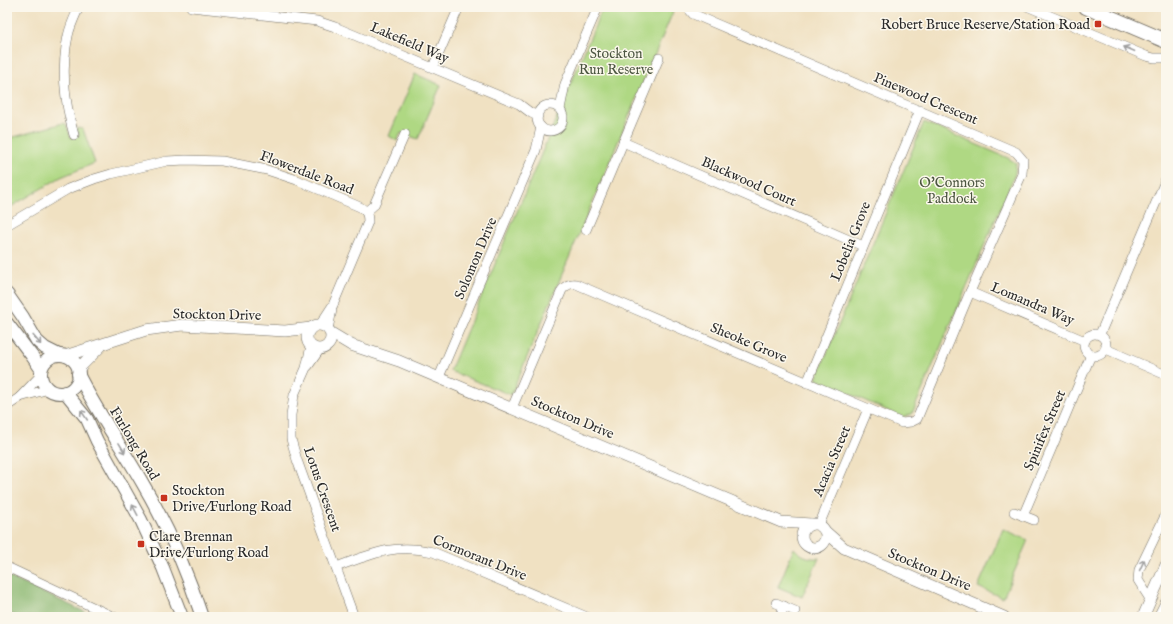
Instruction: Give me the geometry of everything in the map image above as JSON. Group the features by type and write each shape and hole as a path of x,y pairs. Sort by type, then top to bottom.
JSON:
{"main road":[{"path":"1086,7 1166,41"},
{"path":"7,294 37,341 45,348 71,359 75,363 78,371 74,385 65,392 54,392 45,386 41,372 32,356 7,323"},
{"path":"41,372 48,359 62,355"},
{"name":"Furlong Road","path":"78,371 87,392 144,485 171,539 193,590 202,617"},
{"name":"Furlong Road","path":"65,392 87,419 97,441 141,520 163,568 182,617"}],"street":[{"path":"74,135 68,110 64,67 68,35 79,7"},
{"name":"Lakefield Way","path":"191,7 317,21 433,67 539,112"},
{"path":"433,67 459,7"},
{"path":"556,107 598,7"},
{"name":"Pinewood Crescent","path":"687,7 692,13 1016,152 1023,160 1022,174 970,292"},
{"path":"1029,7 1146,56 1166,58"},
{"path":"586,230 659,58"},
{"path":"544,106 556,107 563,115 562,123 558,129 550,131 541,127 537,120 539,112 544,106"},
{"name":"Lobelia Grove","path":"807,383 920,110"},
{"name":"Solomon Drive","path":"439,377 536,150 541,127"},
{"name":"Solomon Drive","path":"536,150 550,131"},
{"path":"322,329 331,340 317,346 307,337 322,329 368,222 366,212 374,205 405,134"},
{"name":"Blackwood Court","path":"623,142 863,246"},
{"name":"Flowerdale Road","path":"7,225 68,190 94,180 111,174 167,161 186,160 222,161 268,170 297,180 366,212"},
{"path":"1100,334 1166,179"},
{"name":"Sheoke Grove","path":"512,408 562,290 565,286 576,284 868,409 902,423 911,422 917,419 970,292"},
{"name":"Lomandra Way","path":"970,292 1085,341"},
{"name":"Stockton Drive","path":"62,355 146,330 182,325 285,331 322,329 351,345 399,360 781,522 819,527 844,548 982,612 1004,617"},
{"name":"Stockton Drive","path":"285,331 317,346 351,345"},
{"path":"1093,334 1100,334 1105,339 1106,350 1101,354 1094,356 1091,355 1085,348 1085,341 1093,334"},
{"name":"Stockton Drive","path":"78,371 103,344"},
{"name":"Lotus Crescent","path":"317,346 294,395 291,415 291,439 297,460 354,617"},
{"path":"1106,350 1166,375"},
{"name":"Spinifex Street","path":"1023,516 1091,355"},
{"path":"7,406 19,398 41,372"},
{"path":"19,398 49,389"},
{"name":"Acacia Street","path":"819,527 868,409"},
{"path":"1014,512 1034,520"},
{"path":"1150,600 1138,580 1139,570 1166,514"},
{"name":"Stockton Drive","path":"781,522 803,540"},
{"path":"819,527 825,541 819,547 810,547 803,540 803,532 805,528 819,527"},
{"name":"Stockton Drive","path":"819,547 844,548"},
{"name":"Cormorant Drive","path":"336,567 392,548 420,549 434,552 587,617"},
{"path":"1143,617 1166,565"},
{"path":"7,568 114,617"},
{"path":"1159,617 1166,603"},
{"path":"780,617 780,605 795,611"}],"green space":[{"name":"Stockton Run Reserve","path":"603,7 675,7 511,395 450,371"},
{"path":"415,74 441,85 418,139 401,133 397,141 389,136"},
{"name":"O'Connors Paddock","path":"924,122 1008,158 1016,163 1015,174 912,414 902,417 816,379"},
{"path":"63,123 66,124 71,138 79,135 76,128 83,129 95,163 61,177 7,209 7,139"},
{"path":"1003,529 1028,540 1003,598 978,587"},
{"path":"794,548 805,556 819,558 802,597 778,587"},
{"path":"7,576 96,617 18,617 7,612"}],"place":[{"name":"Robert Bruce Reserve/Station Road","path":"1098,24"},
{"name":"Stockton Drive/Furlong Road","path":"164,498"},
{"name":"Clare Brennan Drive/Furlong Road","path":"141,544"}]}
